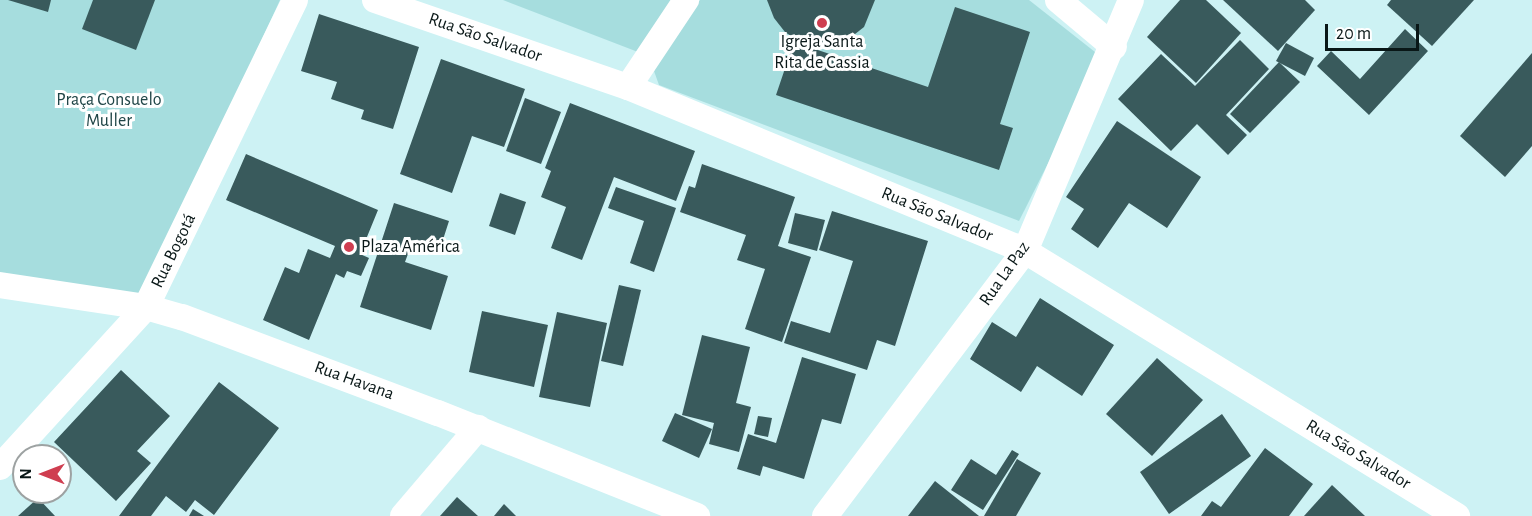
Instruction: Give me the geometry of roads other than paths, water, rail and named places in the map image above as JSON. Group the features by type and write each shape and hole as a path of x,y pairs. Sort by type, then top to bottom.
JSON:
{"street":[{"name":"Rua Bogotá","path":"0,467 146,308 295,0"},
{"name":"Rua São Salvador","path":"375,0 628,87 1025,251 1457,516"},
{"path":"628,87 686,0"},
{"path":"1058,0 1114,47"},
{"name":"Rua La Paz","path":"825,516 1025,251 1114,47 1131,0"},
{"name":"Rua Havana","path":"0,285 146,308 193,321 478,428 697,516"},
{"path":"403,516 478,428"}],"place":[{"name":"Igreja Santa Rita de Cassia","path":"822,23"},
{"name":"Plaza América","path":"349,247"}],"park label":[{"name":"Praça Consuelo Muller","path":"109,111"}]}
